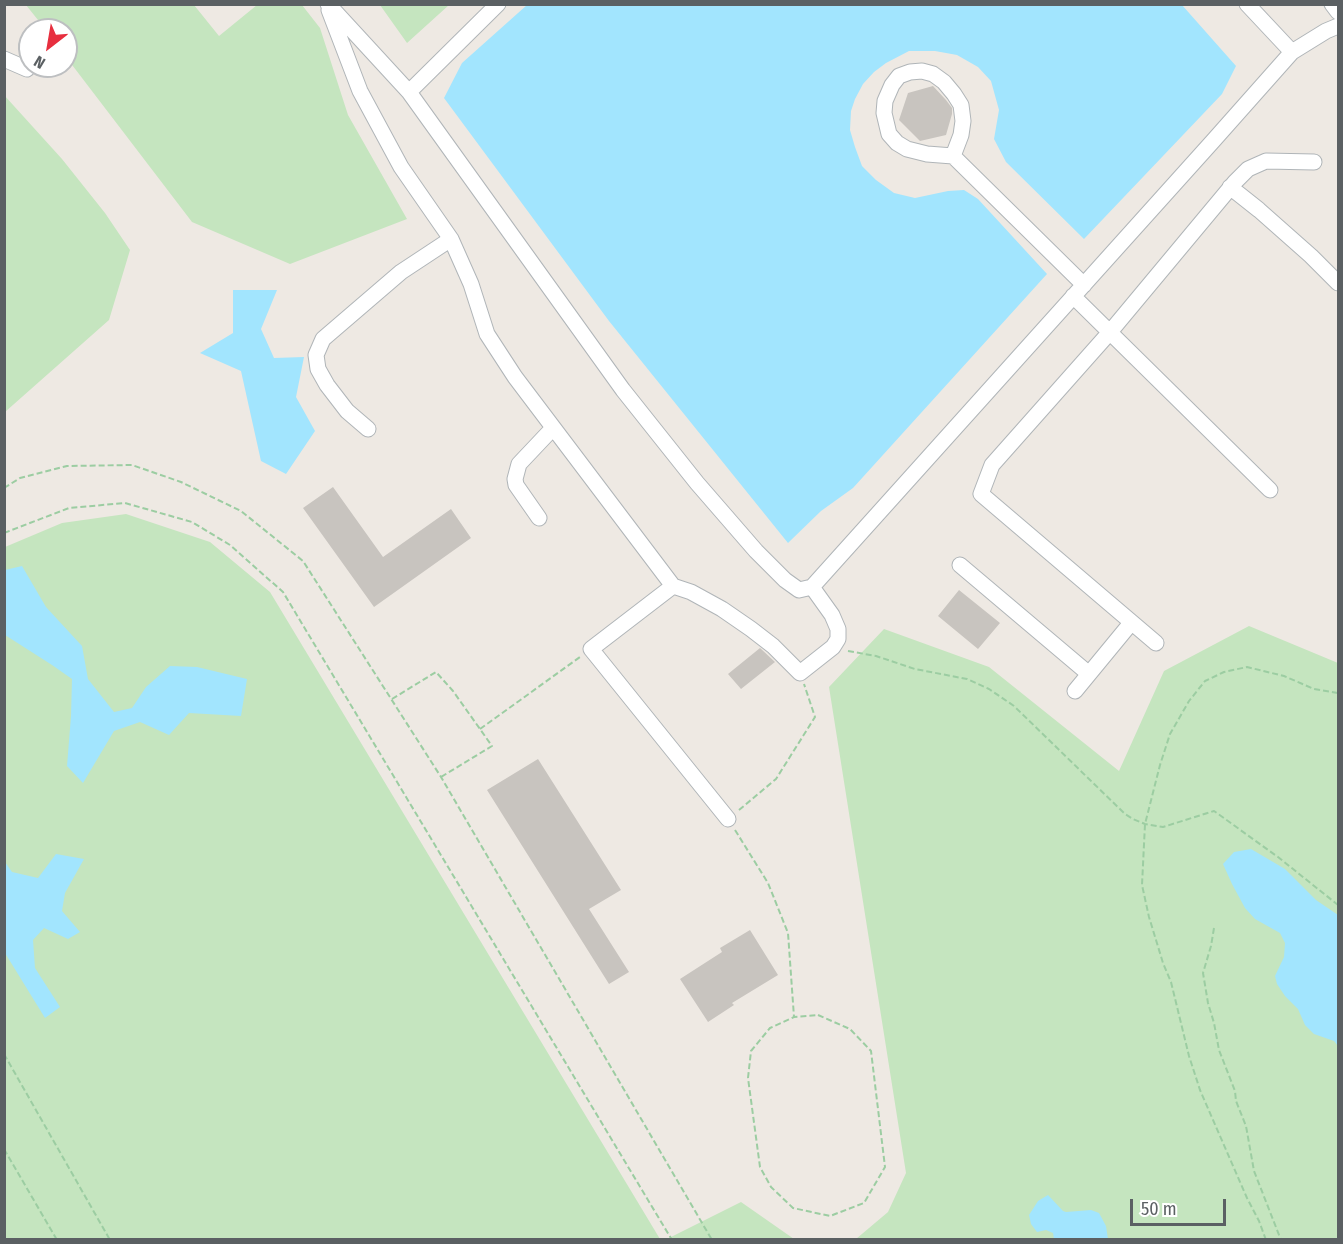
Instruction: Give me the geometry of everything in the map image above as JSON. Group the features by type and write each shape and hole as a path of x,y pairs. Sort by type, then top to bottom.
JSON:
{"street":[{"path":"327,4 409,92 623,390 697,483 756,551 785,580 799,590 812,587 1292,52 1338,26"},
{"path":"327,4 360,91 401,167 451,239 471,284 487,334 515,377 674,586 691,592 722,609 751,629 773,646 800,673 833,646 838,639 838,629 832,615 812,587"},
{"path":"409,92 498,4"},
{"path":"1247,4 1292,52"},
{"path":"1332,4 1338,12"},
{"path":"4,59 18,65"},
{"path":"953,156 961,135 963,121 961,105 954,94 933,74 922,71 899,76 885,101 884,112 889,134 897,143 907,149 953,156 1078,291 1110,332 1270,490"},
{"path":"1156,643 981,494 992,465 1110,332 1230,187 1248,169 1266,161 1314,162"},
{"path":"1230,187 1276,225 1338,283"},
{"path":"368,429 348,411 327,385 318,369 316,355 323,339 401,272 451,239"},
{"path":"539,518 516,485 515,479 519,464 553,428"},
{"path":"960,565 1089,674"},
{"path":"674,586 591,649 728,819"},
{"path":"1075,691 1131,623"}],"path":[{"path":"4,489 20,478 67,466 132,465 181,482 241,511 303,561 441,777 712,1239"},
{"path":"4,533 69,508 125,503 192,522 230,545 283,592 672,1239"},
{"path":"838,639 848,651 876,656 915,669 967,679 988,689 1014,706 1132,819 1163,827 1214,811 1278,857 1338,905"},
{"path":"480,729 591,649"},
{"path":"1266,1239 1200,1090 1189,1056 1171,982 1162,963 1142,885 1145,824 1170,735 1189,701 1205,681 1224,672 1247,667 1284,676 1314,689 1338,693"},
{"path":"392,699 436,672 453,691 492,746 441,777"},
{"path":"794,1017 788,933 768,883 728,819 776,778 815,717 800,673"},
{"path":"1214,928 1203,973 1208,1003 1219,1050 1246,1126 1254,1171 1281,1239"},
{"path":"818,1015 850,1029 871,1051 885,1167 864,1203 830,1216 793,1208 771,1187 760,1167 748,1078 751,1051 770,1028 794,1017 818,1015"},
{"path":"4,1054 110,1239"},
{"path":"4,1149 57,1239"}],"green space":[{"path":"26,5 194,5 219,36 257,5 302,5 320,28 348,115 407,219 290,264 192,222 78,73 78,18 36,18"},
{"path":"380,5 449,5 407,43"},
{"path":"4,95 62,159 105,213 130,250 109,320 5,412"},
{"path":"126,514 210,542 270,592 660,1239 5,1240 5,547 62,523"},
{"path":"1249,626 1338,663 1338,1239 856,1239 888,1212 906,1173 829,687 884,629 989,667 1119,771 1164,671"},
{"path":"741,1202 794,1239 667,1239"}],"water":[{"path":"527,5 1182,5 1236,66 1222,94 1084,239 1006,162 994,139 999,110 991,81 978,67 957,55 935,51 909,51 874,72 863,84 851,111 850,130 862,166 894,193 915,198 964,190 978,199 1047,274 853,488 821,511 788,543 609,321 444,98 462,63"},
{"path":"233,290 277,290 261,329 274,358 304,357 296,397 315,431 286,474 261,461 241,371 200,353 233,333"},
{"path":"22,566 46,607 82,646 88,679 114,712 132,708 146,687 170,666 197,667 247,679 241,716 189,713 169,735 140,722 114,731 83,783 67,766 72,679 5,635 5,570"},
{"path":"1251,849 1285,869 1316,900 1338,915 1338,1046 1334,1041 1314,1034 1305,1025 1298,1009 1277,984 1275,976 1284,957 1285,943 1280,933 1255,919 1245,908 1223,864 1234,852"},
{"path":"56,854 84,859 65,893 62,911 80,932 68,939 44,928 33,940 35,968 60,1007 45,1018 5,953 5,862 12,872 38,878"},
{"path":"1048,1195 1063,1211 1091,1210 1099,1213 1106,1226 1108,1239 1054,1239 1053,1233 1046,1230 1037,1232 1031,1224 1029,1215 1038,1201"}],"building":[{"path":"933,86 952,108 952,114 946,135 920,141 899,120 908,93"},
{"path":"333,487 383,557 451,509 471,538 374,607 303,508"},
{"path":"959,590 1000,623 978,649 938,616"},
{"path":"760,648 775,662 741,689 728,674"},
{"path":"538,759 621,890 589,909 629,972 609,984 487,790"},
{"path":"750,930 778,975 732,1003 734,1005 708,1022 680,979 722,952 720,948"}]}
